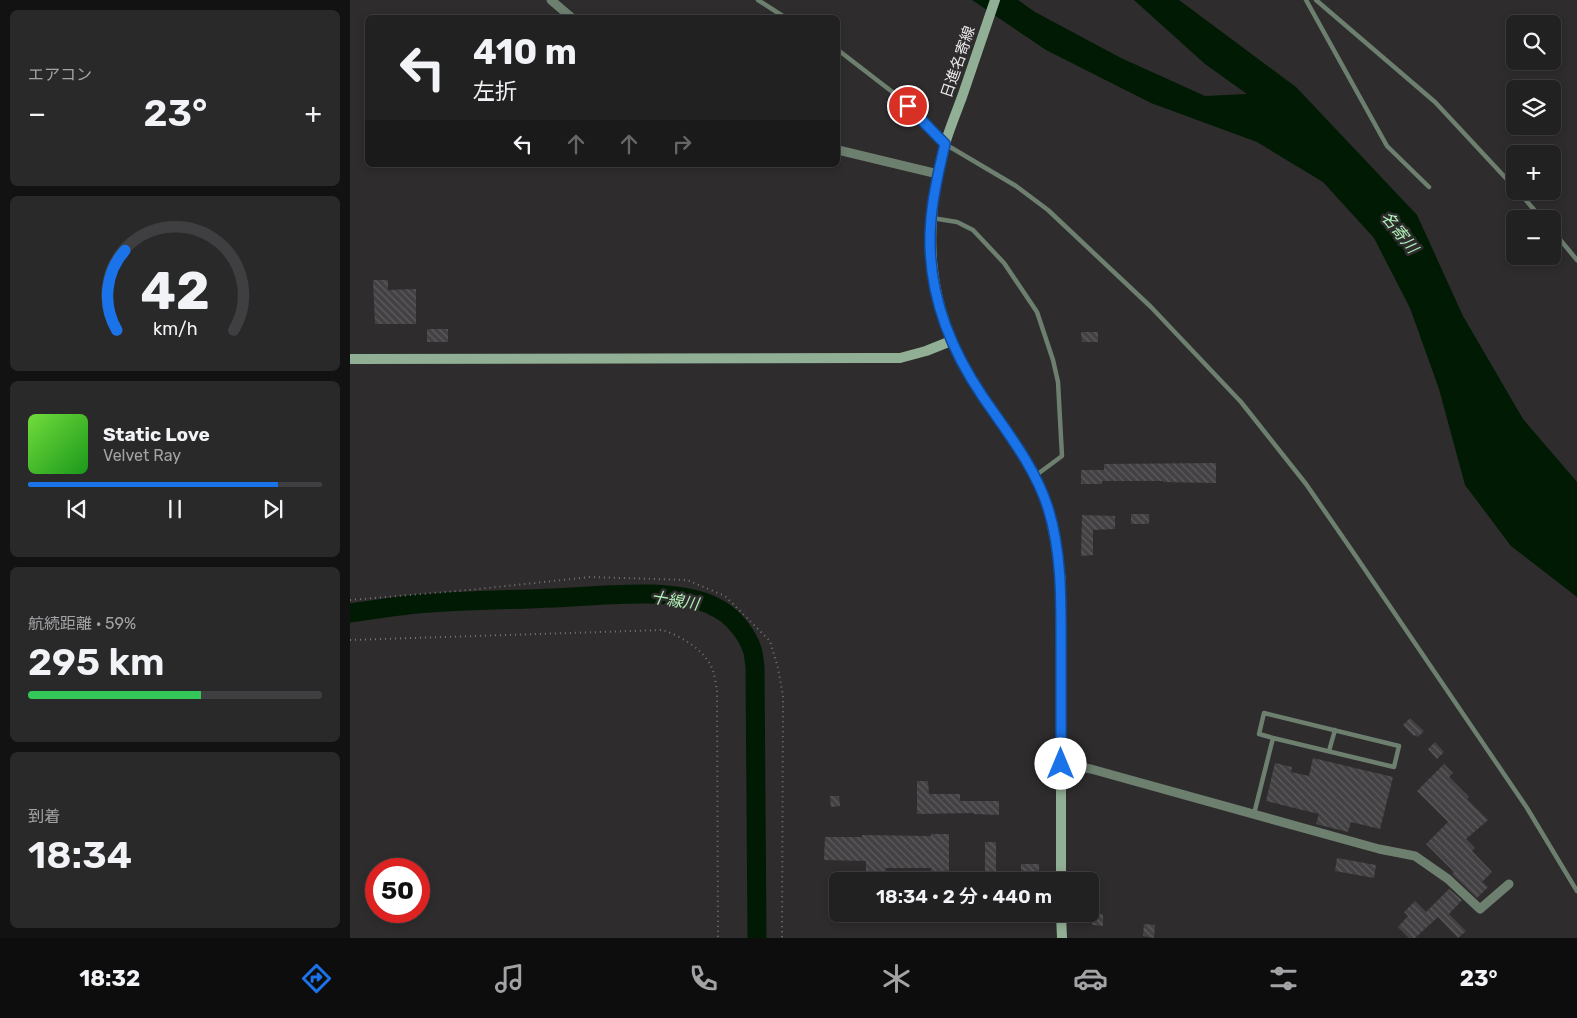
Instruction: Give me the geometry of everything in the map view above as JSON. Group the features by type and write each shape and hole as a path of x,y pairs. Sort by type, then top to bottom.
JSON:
{"main road":[{"name":"日進名寄線","path":"996,0 945,144 931,218 931,254 933,280 939,306 951,341 973,382 1035,476 1048,508 1056,545 1060,581 1061,872"},
{"path":"350,359 900,358 926,351 951,341"},
{"path":"1062,922 1062,938"}],"street":[{"path":"551,0 568,15"},
{"path":"840,150 938,174"},
{"path":"1061,764 1091,769 1379,849 1415,856 1448,879 1480,909 1509,884"}],"lane":[{"path":"758,0 781,15"},
{"path":"1306,0 1387,146 1429,187"},
{"path":"1316,0 1436,102 1506,178"},
{"path":"840,52 895,94 945,144 1016,186 1048,210 1151,307 1241,402 1306,484 1353,552 1527,808 1577,891"},
{"path":"1526,200 1534,210"},
{"path":"931,218 957,222 973,230 1004,263 1037,312 1053,360 1058,382 1062,456 1035,476"},
{"path":"1561,241 1577,260"},
{"path":"1264,713 1335,730 1399,746 1394,767 1259,734 1264,713"},
{"path":"1330,751 1335,730"},
{"path":"1254,814 1272,738"}],"path":[{"path":"350,600 590,577 687,580 725,596 770,641 778,668 783,696 782,938"},
{"path":"350,640 663,630 683,638 703,656 713,670 717,691 718,938"}],"water":[{"name":"名寄川","path":"972,0 1018,0 1035,12 1121,58 1205,96 1247,94 1205,64 1134,0 1179,0 1296,87 1417,215 1463,316 1523,419 1577,482 1577,597 1511,546 1465,485 1439,389 1410,308 1374,238 1323,182 1257,142 1151,103 1046,50"}],"building":[{"path":"373,280 388,280 388,290 416,289 416,324 375,324"},
{"path":"427,329 448,329 448,342 427,342"},
{"path":"1081,332 1098,332 1098,342 1082,342"},
{"path":"1216,463 1216,483 1102,481 1102,484 1081,484 1081,470 1104,470 1104,464"},
{"path":"1131,514 1149,514 1149,524 1131,524"},
{"path":"1082,515 1115,516 1115,529 1093,530 1093,555 1081,556"},
{"path":"1410,718 1424,731 1418,737 1414,736 1403,725"},
{"path":"1435,742 1444,752 1437,759 1428,749"},
{"path":"1313,758 1393,777 1380,829 1351,822 1348,832 1316,824 1319,814 1266,801 1275,763 1292,767 1291,772 1309,776"},
{"path":"1444,764 1453,773 1449,777 1488,820 1466,839 1475,848 1472,851 1492,872 1482,882 1488,887 1477,898 1452,874 1454,872 1426,844 1448,822 1417,791"},
{"path":"917,781 928,781 929,794 960,794 960,801 999,801 999,815 974,813 917,814"},
{"path":"830,796 839,796 840,806 831,807"},
{"path":"931,834 949,834 949,872 931,872 931,868 886,868 886,872 866,872 866,861 824,860 825,837 862,837 862,835 931,836"},
{"path":"985,842 996,842 996,872 985,872"},
{"path":"1337,858 1376,865 1374,878 1335,871"},
{"path":"1021,864 1039,864 1039,872 1021,872"},
{"path":"1449,889 1462,900 1449,914 1466,931 1458,938 1438,917 1415,938 1409,938 1398,927 1408,916 1404,912 1415,901 1426,912"},
{"path":"1099,914 1103,914 1103,926 1092,925 1092,922 1099,922"},
{"path":"1144,924 1155,925 1154,938 1143,936"}],"waterway":[{"name":"十線川","path":"350,613 435,603 614,594 658,594 679,596 698,601 727,614 746,636 753,653 755,667 757,938"}],"route":[{"path":"908,106 945,144 938,174 930,233 933,280 939,306 951,341 973,382 1035,476 1048,508 1056,545 1060,581 1061,764"}]}
